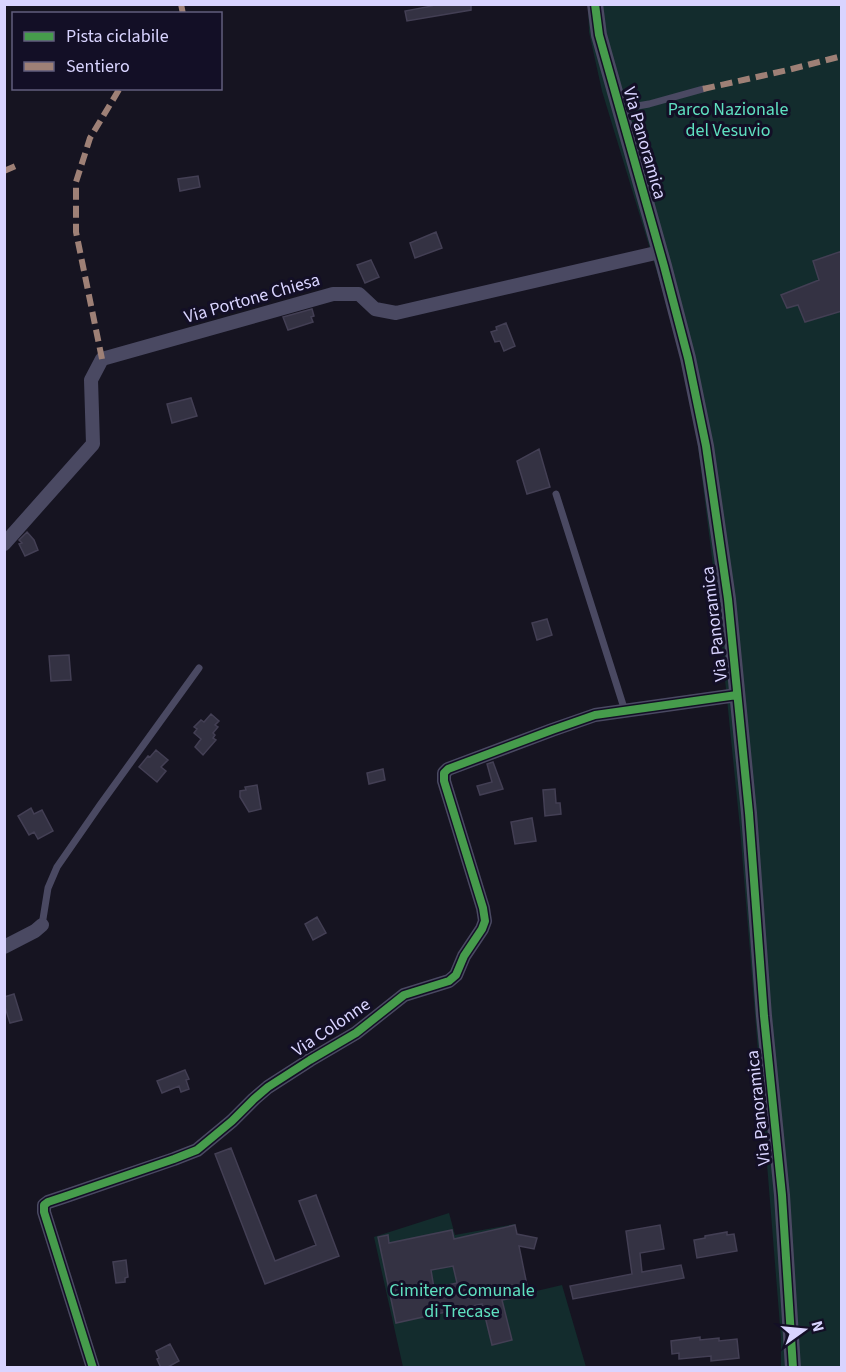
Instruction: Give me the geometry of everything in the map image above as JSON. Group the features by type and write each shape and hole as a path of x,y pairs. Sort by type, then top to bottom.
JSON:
{"street":[{"name":"Via Panoramica","path":"596,4 599,35 688,358 706,446 728,599 749,813 764,1016 782,1195 793,1366"},
{"name":"Via Portone Chiesa","path":"4,544 93,444 92,380 102,359 333,294 359,294 375,309 396,313 660,252"},
{"name":"Via Colonne","path":"93,1368 44,1212 44,1205 197,1150 268,1087 356,1034 404,995 449,981 456,975 464,956 485,921 444,781 444,773 448,769 595,716 737,694"},
{"path":"4,947 42,925"}],"lane":[{"path":"620,109 649,104 703,88"},
{"path":"556,494 625,711"},
{"path":"42,925 48,888 57,867 199,668"}],"green space":[{"name":"Parco Nazionale del Vesuvio","path":"588,5 841,5 841,1367 781,1367 781,1338 740,828 716,590 692,398 671,318 602,91 589,32"},
{"name":"Cimitero Comunale di Trecase","path":"449,1213 455,1235 515,1224 528,1293 562,1285 586,1367 403,1367 374,1237"}],"building":[{"path":"432,4 471,4 471,10 407,21 405,11 432,6"},
{"path":"198,176 200,187 180,191 178,179"},
{"path":"436,232 442,248 415,258 410,243"},
{"path":"842,251 842,311 805,322 798,305 787,308 781,295 819,280 813,261"},
{"path":"371,260 379,277 365,283 357,265"},
{"path":"312,309 313,322 288,330 283,317"},
{"path":"506,323 515,346 504,351 500,341 495,342 491,332"},
{"path":"191,398 197,416 172,423 167,404"},
{"path":"539,449 550,487 527,494 517,461"},
{"path":"27,532 34,540 38,550 25,556 19,540"},
{"path":"547,619 552,635 537,640 532,623"},
{"path":"69,655 71,680 51,681 49,656"},
{"path":"211,714 219,721 213,733 215,735 213,738 216,740 203,755 195,747 201,739 194,733 197,729 194,727 201,720 204,722"},
{"path":"156,750 168,760 161,767 166,771 157,782 139,767"},
{"path":"493,762 503,789 480,795 477,786 492,782 487,764"},
{"path":"383,769 385,780 369,784 367,773"},
{"path":"257,785 261,809 249,812 240,797 240,791 246,790 245,787"},
{"path":"555,789 556,803 560,803 561,814 545,816 543,790"},
{"path":"31,808 34,814 42,810 53,831 38,839 34,832 29,835 18,816"},
{"path":"532,818 536,841 515,844 511,822"},
{"path":"317,917 326,933 313,940 305,924"},
{"path":"14,994 22,1020 10,1023 4,997"},
{"path":"185,1070 189,1079 186,1080 189,1089 181,1092 179,1086 162,1093 157,1081"},
{"path":"231,1148 275,1261 316,1245 299,1201 316,1195 339,1256 265,1284 215,1154"},
{"path":"515,1225 517,1234 537,1238 534,1249 519,1246 529,1295 502,1300 512,1340 492,1345 482,1304 396,1323 378,1237 388,1235 389,1243 452,1230 454,1239","holes":["453,1266 457,1283 434,1288 431,1270"]},
{"path":"660,1225 664,1249 640,1253 642,1272 681,1265 684,1278 573,1299 570,1286 632,1274 626,1231"},
{"path":"727,1232 727,1235 734,1234 737,1251 697,1258 694,1240"},
{"path":"126,1260 128,1277 125,1278 125,1282 116,1283 113,1262"},
{"path":"700,1337 700,1340 737,1339 739,1358 711,1361 711,1356 679,1359 679,1353 672,1354 671,1341"},
{"path":"170,1344 179,1361 166,1368 161,1368 156,1351"}],"marked path":[{"path":"181,4 183,12"},
{"path":"703,89 842,56"},
{"path":"102,359 76,232 76,182 90,138 119,90"},
{"path":"4,171 20,164"}],"cycle path":[{"path":"595,4 599,35 688,358 706,446 728,599 749,813 764,1016 782,1195 793,1368"},
{"path":"93,1368 44,1212 44,1205 197,1150 268,1087 356,1033 404,995 449,981 456,975 464,956 485,921 444,781 444,773 448,769 595,715 737,695"}]}
